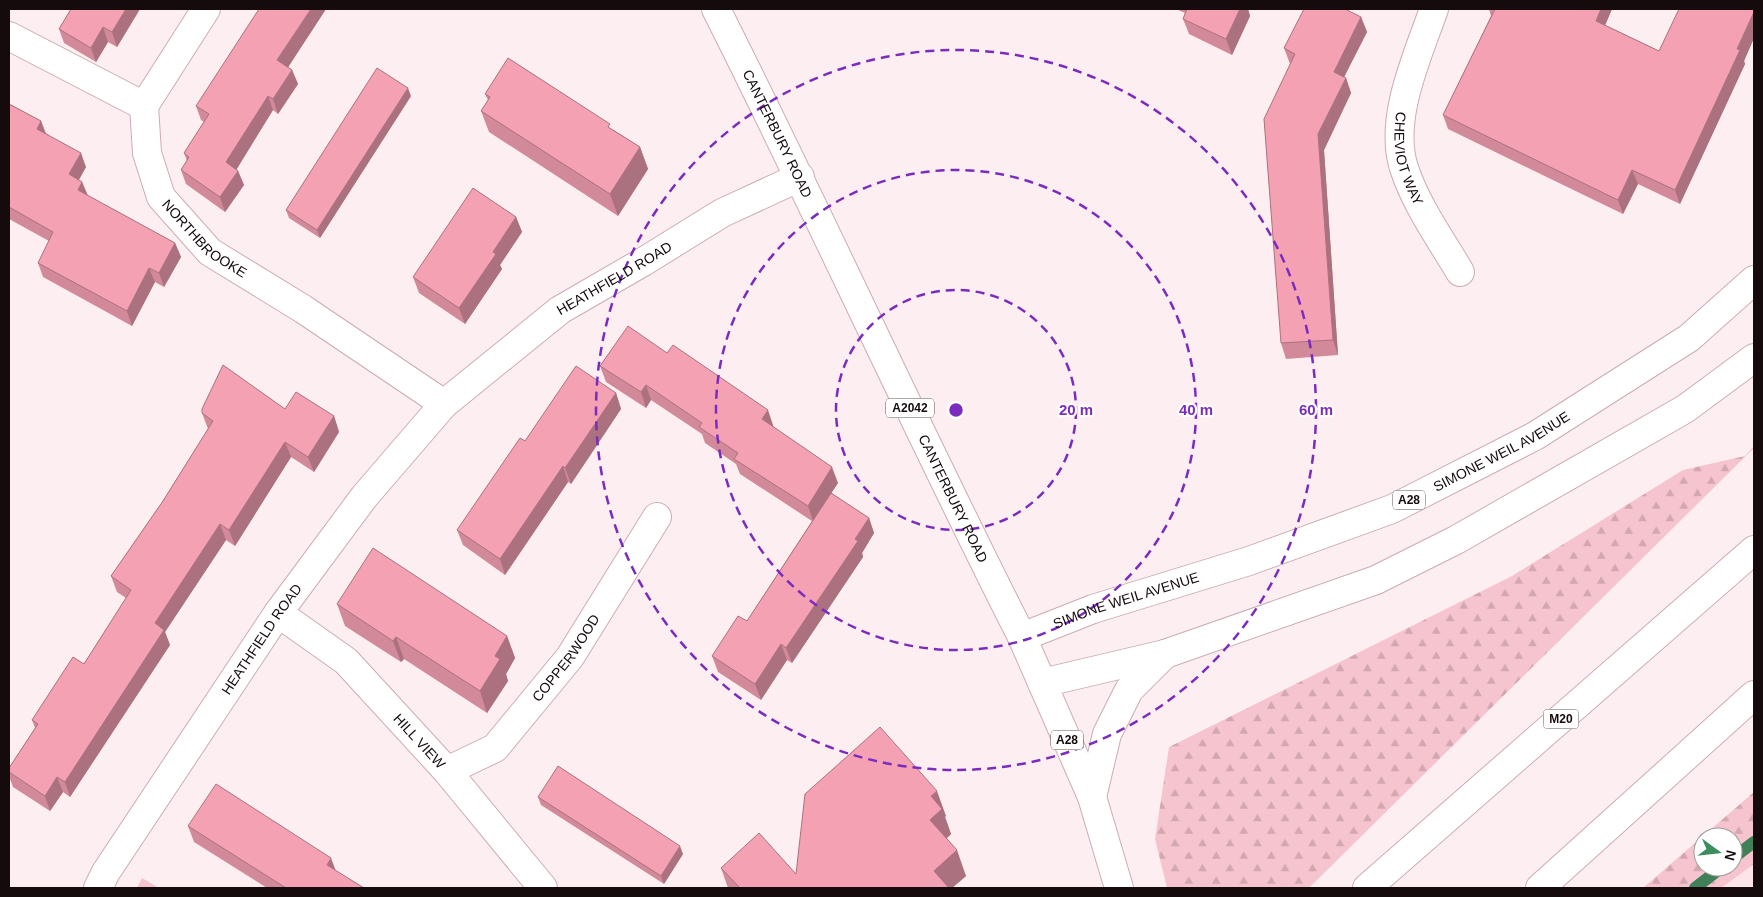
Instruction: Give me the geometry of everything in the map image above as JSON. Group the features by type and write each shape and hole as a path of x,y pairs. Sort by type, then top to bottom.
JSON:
{"main road":[{"path":"9,36 144,106 206,9"},
{"name":"CANTERBURY ROAD","path":"716,9 800,177 978,551 1022,637 1092,797 1119,888"},
{"name":"CHEVIOT WAY","path":"1434,9 1410,78 1399,127 1403,166 1416,198 1460,272"},
{"name":"NORTHBROOKE","path":"144,106 147,153 162,197 210,252 303,310 444,404"},
{"name":"HEATHFIELD ROAD","path":"98,888 106,872 278,613 364,497 444,404 560,310 722,213 800,177"},
{"name":"SIMONE WEIL AVENUE","path":"1022,637 1093,609 1249,561 1392,509 1535,436 1689,338 1754,280"},
{"path":"1042,683 1165,654 1376,580 1447,544 1685,409 1754,358"},
{"name":"COPPERWOOD","path":"447,771 495,748 570,657 657,517"},
{"name":"M20","path":"1367,888 1754,550"},
{"name":"HILL VIEW","path":"278,613 346,661 447,771 543,888"},
{"path":"1092,797 1107,734 1129,690 1165,654"},
{"path":"1540,888 1754,695"}],"shaded area":[{"path":"1754,862 1754,888 1719,888 1734,877 1743,877 1743,870"}],"green space":[{"path":"1754,446 1754,448 1309,888 1167,888 1155,839 1169,747 1512,576 1683,470 1745,456"},
{"path":"1754,792 1754,864 1743,872 1743,827 1714,827"},
{"path":"1693,845 1693,877 1736,877 1721,888 1643,888"},
{"path":"142,878 159,888 137,888"}],"building":[{"path":"71,9 126,9 112,32 103,27 91,48 59,29"},
{"path":"259,9 311,9 277,60 292,70 273,99 268,96 226,162 238,171 220,197 181,170 189,157 184,153 209,114 196,106"},
{"path":"1187,9 1240,9 1226,39 1183,19"},
{"path":"1304,9 1345,9 1361,17 1334,72 1346,78 1318,134 1333,340 1281,343 1264,119 1295,54 1284,48"},
{"path":"1495,9 1601,9 1596,21 1659,51 1679,9 1754,9 1754,12 1737,49 1740,50 1675,190 1632,170 1618,200 1443,115"},
{"path":"508,58 610,124 608,127 640,147 610,194 481,111 490,97 485,94"},
{"path":"377,68 408,88 317,230 286,210"},
{"path":"9,104 41,121 37,129 81,153 69,174 82,182 78,190 175,243 159,273 149,268 127,311 38,263 53,232 9,207"},
{"path":"473,188 516,217 493,252 496,254 459,308 413,277"},
{"path":"628,326 667,353 673,345 768,410 762,419 832,467 808,506 734,459 738,453 699,427 702,423 646,385 641,392 600,366"},
{"path":"223,365 285,409 296,392 334,416 308,457 285,442 229,530 220,524 155,623 164,630 65,782 57,777 45,796 9,772 9,768 38,724 32,720 73,657 84,664 131,590 111,576 163,501 213,421 202,413 202,409"},
{"path":"576,366 616,393 565,468 563,466 500,559 457,530 520,438 525,441"},
{"path":"831,493 869,518 855,539 858,541 786,648 781,644 755,684 712,656 738,616 747,621"},
{"path":"373,548 507,636 495,656 500,659 480,691 396,637 393,641 337,604"},
{"path":"880,727 937,791 931,796 942,809 930,820 957,850 934,871 949,888 740,888 721,868 759,833 796,874 805,794"},
{"path":"558,766 680,846 661,876 538,797"},
{"path":"216,784 331,858 327,865 364,888 286,888 188,826"}],"waterway":[{"path":"1743,850 1754,842"},
{"path":"1695,888 1709,877"}]}
